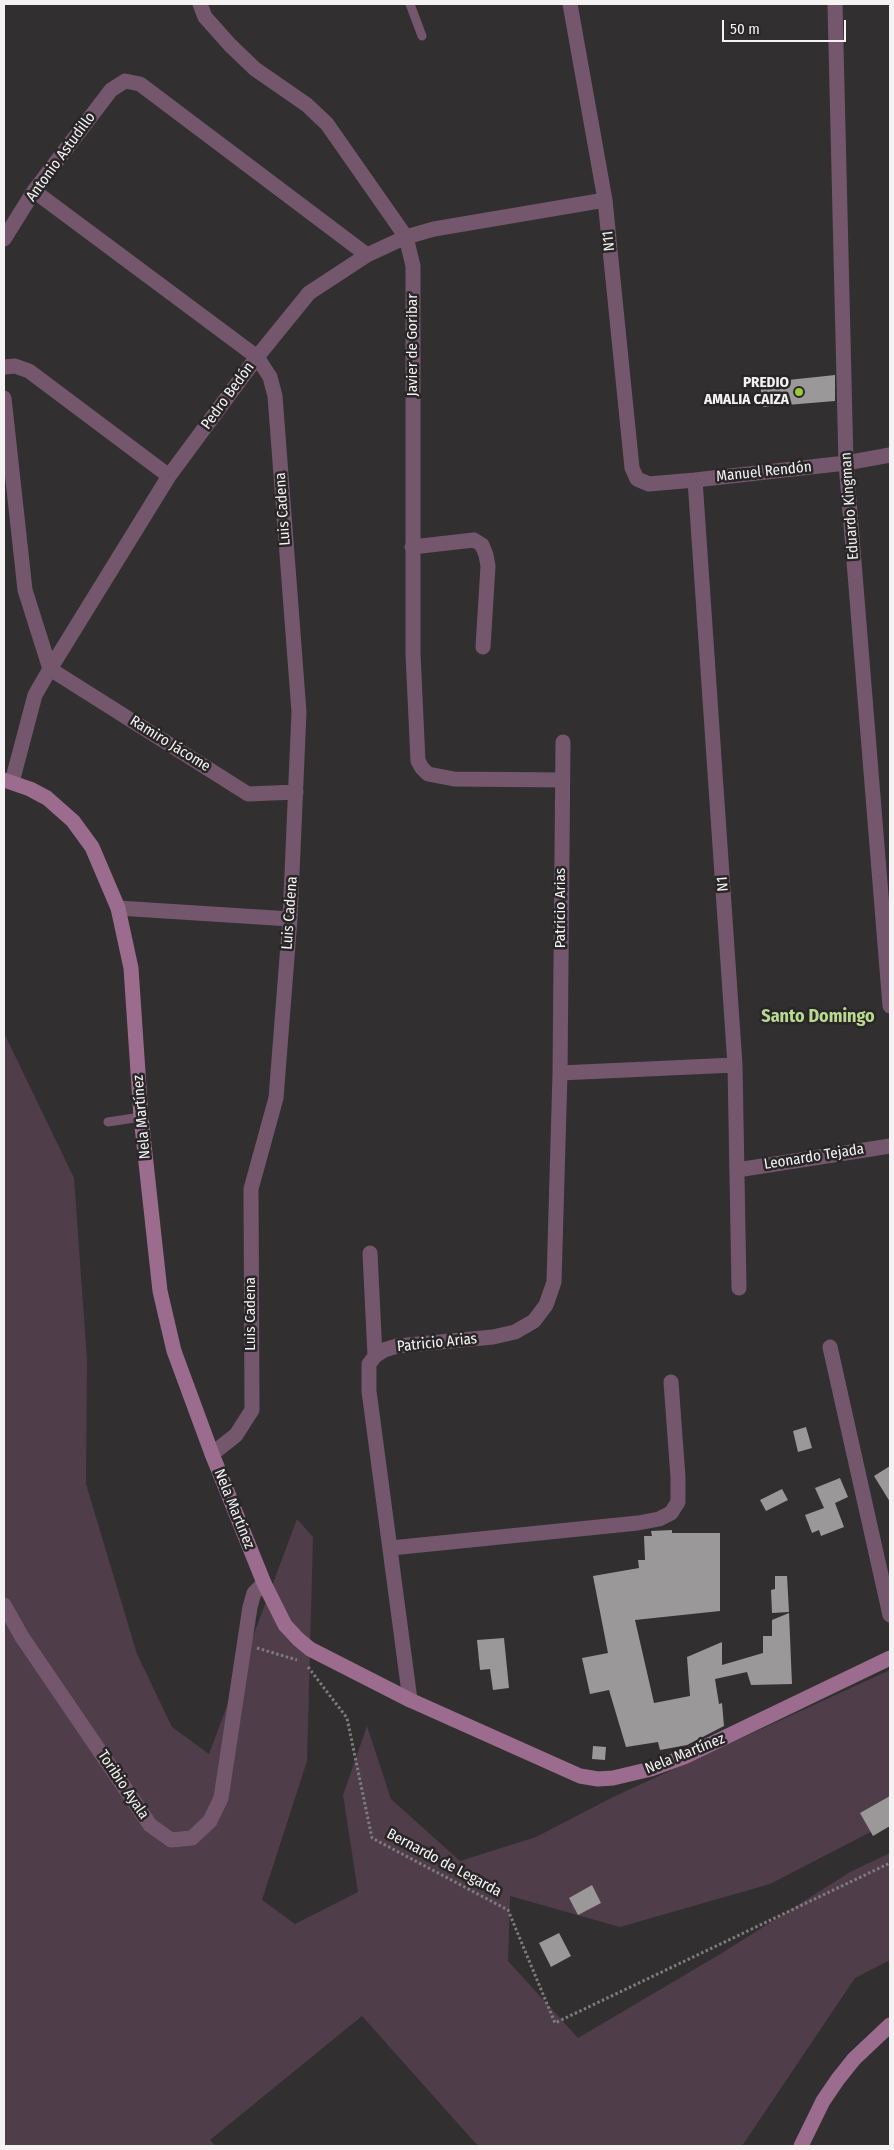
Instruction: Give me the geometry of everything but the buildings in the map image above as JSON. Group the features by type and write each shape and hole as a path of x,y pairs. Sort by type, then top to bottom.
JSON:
{"main road":[{"name":"Nela Martínez","path":"8,781 47,798 73,821 92,847 118,908 130,968 141,1117 160,1291 174,1351 212,1454 264,1583 285,1625 310,1649 410,1700 580,1776 598,1779 613,1778 651,1769 684,1757 890,1658"},
{"path":"801,2146 823,2101 838,2079 854,2059 890,2025"}],"street":[{"name":"Javier de Goribar","path":"200,4 205,17 255,69 307,105 327,124 406,237 413,266 413,654 418,761 428,774 454,779 562,780"},
{"name":"N11","path":"570,4 605,200 632,468 638,479"},
{"name":"Eduardo Kingman","path":"835,4 846,463 890,1006"},
{"name":"Antonio Astudillo","path":"4,239 34,191 111,90 125,81 140,84 367,256"},
{"path":"34,191 257,357"},
{"name":"Pedro Bedón","path":"8,781 35,695 50,668 169,476 257,357 309,293 367,256 406,237 434,229 605,200"},
{"name":"Luis Cadena","path":"212,1454 236,1435 252,1410 251,1189 276,1098 290,918 296,792 299,712 275,396 270,376 257,357"},
{"path":"4,368 15,366 29,371 169,476"},
{"path":"4,398 8,476 25,590 50,668"},
{"name":"Manuel Rendón","path":"638,479 649,484 695,480 846,463 890,455"},
{"name":"N1","path":"695,480 736,1065 738,1288"},
{"path":"412,547 474,540 482,545 488,566 483,647"},
{"name":"Ramiro Jácome","path":"50,668 248,794 296,792"},
{"name":"Patricio Arias","path":"375,1356 384,1350 397,1346 493,1337 515,1332 534,1321 546,1305 554,1282 560,1073 563,742"},
{"path":"118,908 290,918"},
{"path":"560,1073 736,1065"},
{"name":"Leonardo Tejada","path":"737,1170 890,1146"},
{"path":"370,1253 375,1356 368,1364 368,1377 410,1700"},
{"path":"830,1347 890,1615"},
{"path":"391,1548 638,1523 659,1519 672,1513 678,1502 678,1477 671,1382"},
{"name":"Toribio Ayala","path":"4,1605 22,1637 150,1825 171,1840 192,1838 210,1822 221,1798 244,1644 254,1593 264,1583"}],"lane":[{"path":"410,4 422,36"},
{"path":"108,1122 141,1117"}],"path":[{"name":"Bernardo de Legarda","path":"244,1644 305,1662 347,1718 372,1838 508,1910 555,2023 890,1863"}],"shaded area":[{"path":"4,1033 74,1178 87,1360 86,1484 137,1654 172,1727 209,1754 297,1519 313,1537 307,1761 262,1900 295,1924 358,1892 343,1795 367,1726 391,1799 460,1861 536,1837 613,1797 890,1670 890,1822 770,1884 620,1927 510,1896 508,1961 578,2038 722,1953 850,1872 890,1853 890,1960 855,1978 742,2146 478,2146 362,2016 210,2140 216,2146 4,2146"}],"place":[{"name":"PREDIO AMALIA CAIZA","path":"799,392"}],"district":[{"name":"Santo Domingo","path":"818,1017"}]}
